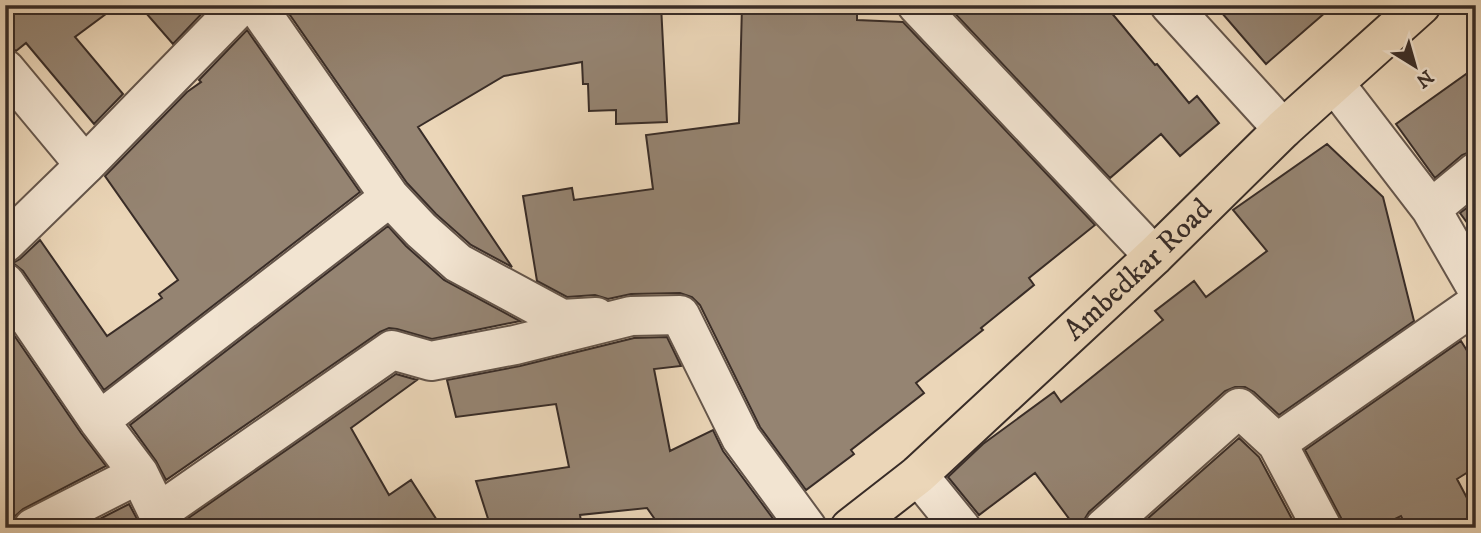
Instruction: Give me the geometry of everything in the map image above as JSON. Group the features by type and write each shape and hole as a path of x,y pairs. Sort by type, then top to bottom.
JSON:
{"main road":[{"name":"Ambedkar Road","path":"850,528 918,475 1154,256 1283,129 1421,5"}],"street":[{"path":"5,243 241,5"},
{"path":"256,5 390,197 458,263 562,319 680,315 741,438 807,528"},
{"path":"917,5 1154,256"},
{"path":"1170,5 1283,129"},
{"path":"5,69 85,164"},
{"path":"1335,84 1431,209 1476,287"},
{"path":"1431,209 1476,172"},
{"path":"99,421 390,197"},
{"path":"5,283 99,421 139,474 163,521 392,350 431,361 515,345 631,316"},
{"path":"1277,443 1476,304"},
{"path":"1104,528 1239,408 1277,443 1322,528"},
{"path":"33,528 139,474"},
{"path":"918,475 961,528"}],"building":[{"path":"5,5 118,5 75,37 123,94 94,124 26,43 16,51 5,48"},
{"path":"139,5 210,5 173,44"},
{"path":"283,5 661,5 667,122 616,124 616,110 589,111 588,84 583,84 582,62 504,76 418,127 512,267 471,245 407,183"},
{"path":"742,5 857,5 857,20 903,22 1095,225 1029,278 1034,285 916,383 924,393 851,450 854,454 806,490 760,427 700,305 692,297 680,293 631,294 608,299 595,295 567,297 537,281 523,196 572,188 574,200 653,189 646,135 739,123"},
{"path":"947,5 1105,5 1189,103 1197,96 1219,123 1180,156 1161,134 1110,178"},
{"path":"1215,5 1334,5 1266,64"},
{"path":"247,30 360,192 104,390 23,271 13,263 40,240 107,336 162,298 159,294 178,280 105,176 187,92 201,82 199,80"},
{"path":"1476,67 1476,151 1462,155 1435,178 1396,124"},
{"path":"1327,144 1383,197 1414,321 1279,415 1245,387 1225,391 1089,512 1083,528 1076,528 1035,473 979,515 948,477 983,444 1054,392 1061,402 1163,320 1155,311 1194,281 1206,297 1267,251 1233,210"},
{"path":"1476,201 1476,235 1460,213"},
{"path":"388,226 444,280 520,321 432,339 397,329 389,328 380,332 166,480 130,425"},
{"path":"5,322 106,466 23,509 14,517 11,528 5,528"},
{"path":"667,337 681,366 654,369 670,451 713,430 723,451 780,528 661,528 647,508 580,515 582,528 491,528 476,481 569,467 556,404 456,417 447,380 520,366 634,338"},
{"path":"1461,341 1476,365 1476,467 1457,479 1476,515 1476,528 1407,528 1401,516 1376,528 1344,528 1305,450"},
{"path":"396,374 417,380 351,428 389,495 411,480 442,528 190,528 187,519"},
{"path":"1239,438 1259,457 1292,519 1274,528 1137,528"},
{"path":"129,504 142,528 82,528"}]}
